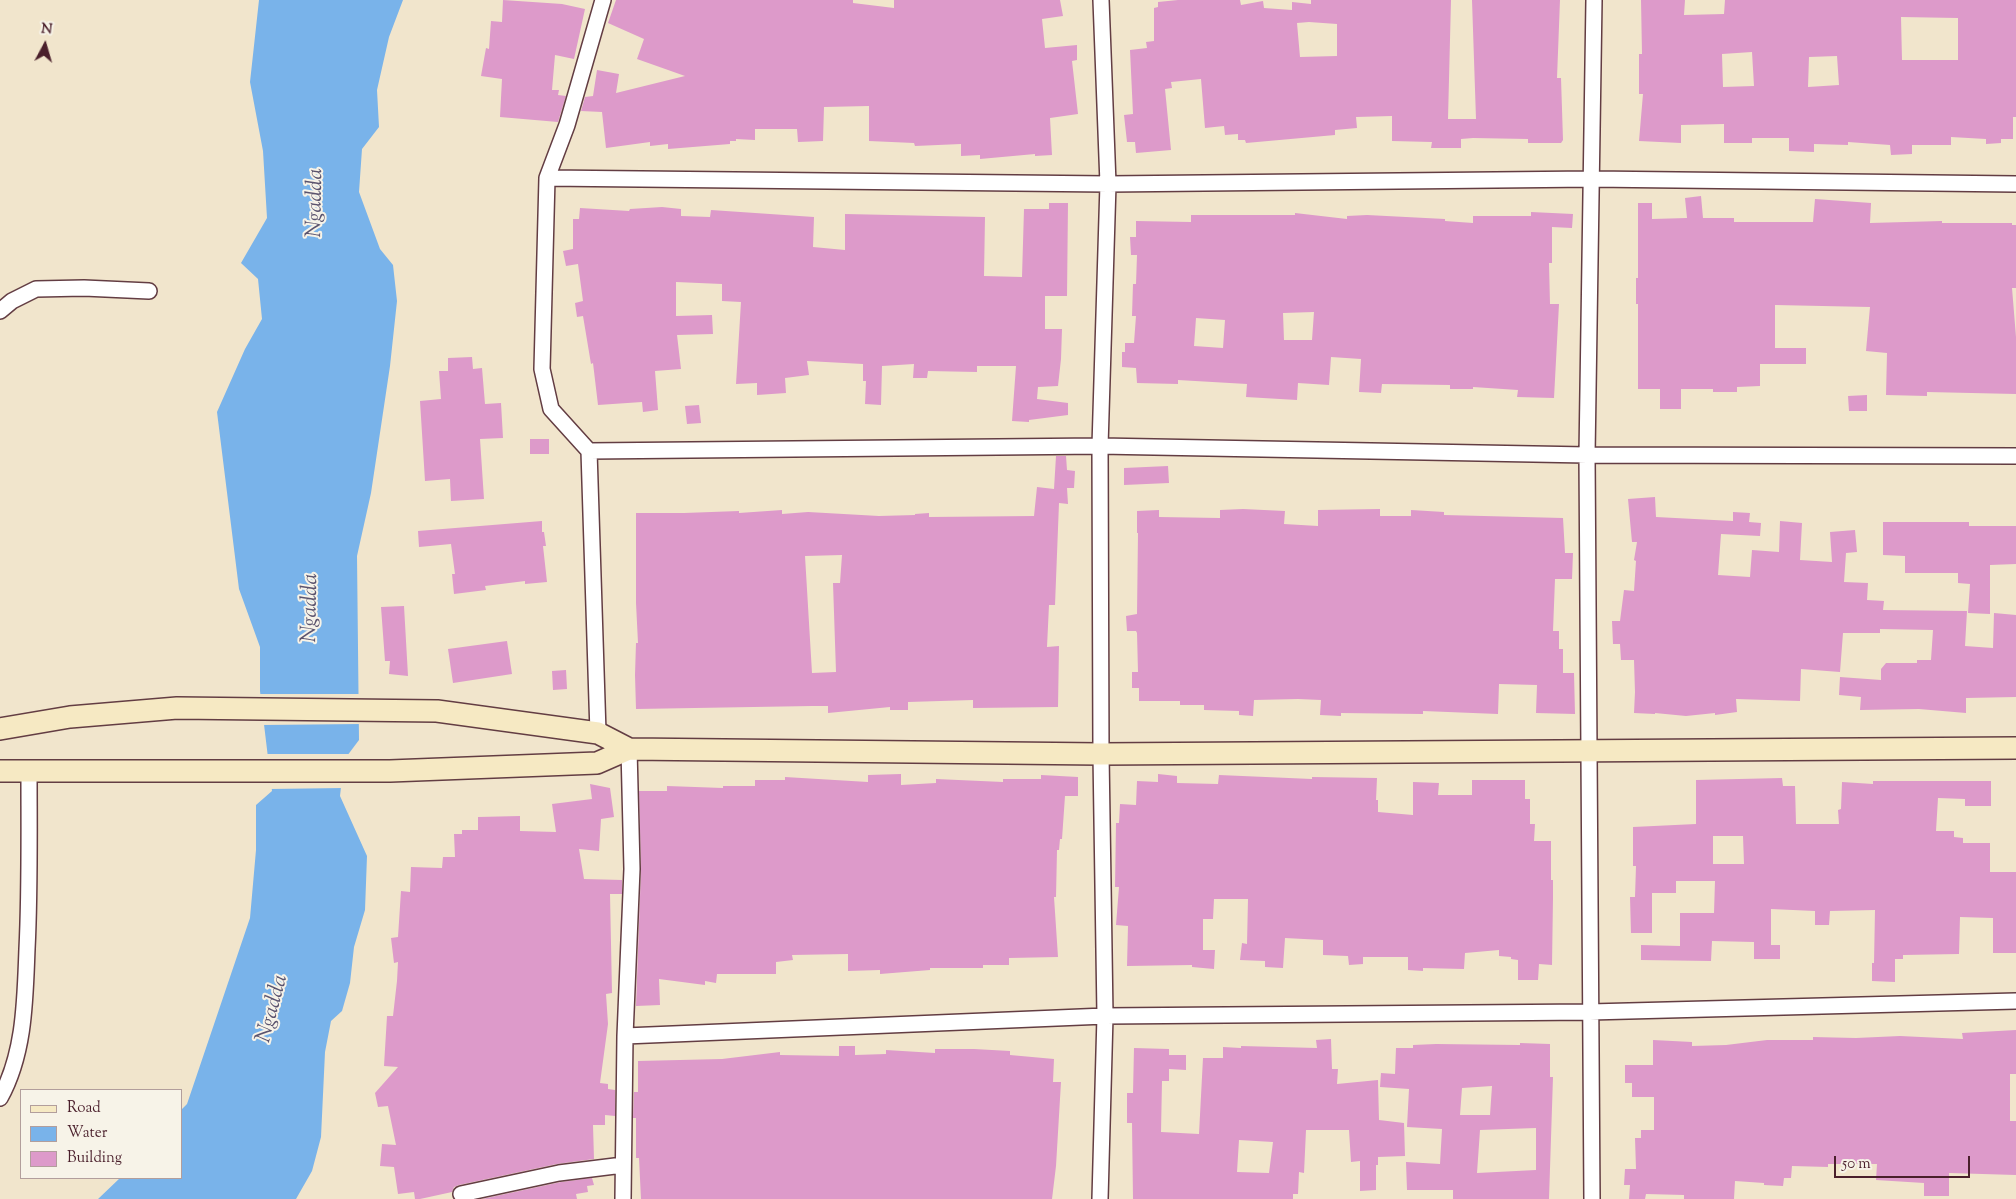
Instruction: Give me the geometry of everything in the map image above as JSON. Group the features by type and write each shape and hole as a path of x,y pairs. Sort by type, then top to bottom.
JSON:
{"main road":[{"path":"0,729 70,717 177,708 385,709 437,711 598,733 629,749"},
{"path":"0,771 390,771 597,763 629,749 1100,754 2016,748"}],"street":[{"path":"598,733 590,451 551,409 542,369 547,178 567,126 603,0"},
{"path":"1100,1199 1105,1016 1100,754 1100,446 1108,184 1101,0"},
{"path":"1592,1199 1587,455 1594,0"},
{"path":"547,178 1108,184 1592,179 2016,184"},
{"path":"0,294 36,289 84,288 149,291"},
{"path":"0,311 12,301 36,289"},
{"path":"590,451 1100,446 1587,455 2016,456"},
{"path":"622,1199 625,1036 632,869 629,749"},
{"path":"0,1098 6,1088 17,1052 25,1008 28,921 28,770"},
{"path":"625,1036 1105,1016 1590,1012 2016,1001"},
{"path":"461,1194 559,1173 623,1165"}],"water":[{"name":"Ngadda","path":"259,0 403,0 389,37 377,90 379,127 362,149 359,192 380,249 393,265 397,301 390,366 371,493 357,556 359,740 344,760 340,796 367,856 365,910 354,947 350,983 342,1011 331,1021 325,1052 321,1137 312,1171 296,1199 98,1199 119,1179 182,1179 182,1109 187,1104 250,918 256,850 256,805 272,791 260,691 260,647 239,589 217,412 245,349 262,319 258,279 241,263 267,218 263,151 250,82"}],"pier":[{"path":"258,694 361,694 361,724 262,725"},
{"path":"265,754 351,754 346,761 344,788 269,789"}],"building":[{"path":"503,0 562,4 585,9 574,59 555,55 552,90 559,90 558,95 566,96 558,122 500,117 502,79 481,76 486,48 489,49 491,21 502,22"},
{"path":"616,0 853,0 853,3 894,8 894,0 1060,0 1063,16 1042,19 1045,48 1077,45 1077,60 1072,61 1078,114 1050,118 1052,155 1035,156 1035,154 980,159 980,155 961,156 961,144 915,146 914,143 869,141 869,106 824,107 823,141 798,142 797,129 755,129 755,140 736,139 736,141 730,141 730,144 668,149 668,144 650,146 650,142 606,148 602,112 581,111 585,97 593,96 597,70 619,74 616,93 685,76 637,59 644,39 608,23"},
{"path":"1178,0 1240,0 1241,5 1263,1 1264,8 1292,10 1292,2 1311,4 1311,0 1451,0 1448,119 1476,119 1472,0 1560,0 1557,78 1561,78 1563,140 1561,143 1528,143 1528,139 1473,138 1461,139 1461,148 1431,148 1432,142 1392,141 1392,116 1356,117 1357,128 1335,130 1335,135 1246,143 1245,140 1238,140 1238,134 1225,135 1224,126 1205,128 1201,79 1171,82 1172,88 1165,89 1171,150 1136,153 1135,142 1127,142 1124,115 1133,114 1130,50 1147,48 1146,42 1154,41 1154,8 1158,7 1158,2","holes":["1297,23 1337,24 1337,56 1300,57"]},
{"path":"1641,0 1685,0 1684,15 1724,14 1725,0 2016,0 2016,117 2013,117 2013,139 2001,139 2001,143 1986,144 1986,139 1951,137 1951,145 1912,145 1912,154 1891,155 1890,145 1848,142 1848,145 1814,144 1814,152 1789,151 1789,138 1752,138 1752,143 1724,143 1724,124 1681,125 1681,143 1639,141 1643,94 1639,94 1639,54 1642,54","holes":["1901,17 1958,18 1958,60 1902,60","1752,52 1754,86 1723,87 1722,54","1837,56 1839,85 1808,87 1809,57"]},
{"path":"1701,196 1703,218 1734,218 1734,222 1813,222 1815,199 1871,203 1870,223 1942,221 1942,223 2012,223 2012,225 2016,225 2016,288 2012,288 2016,337 2016,394 1927,392 1927,396 1886,395 1887,353 1866,351 1870,307 1775,305 1775,348 1806,348 1806,364 1760,364 1760,386 1737,387 1737,392 1713,392 1713,389 1681,389 1681,409 1660,409 1660,389 1638,389 1638,304 1636,304 1636,278 1638,278 1638,203 1652,203 1652,219 1687,218 1685,198"},
{"path":"1049,203 1068,203 1067,296 1045,296 1045,329 1062,329 1061,359 1058,386 1038,387 1037,399 1068,403 1068,415 1029,420 1029,422 1012,421 1016,366 977,366 977,372 928,371 927,378 913,378 914,364 882,366 881,405 865,404 866,381 863,381 863,364 807,361 809,375 785,378 786,393 757,395 757,383 736,384 741,302 722,301 722,284 676,282 676,316 712,315 713,334 677,335 681,369 655,371 658,410 643,412 642,402 598,405 593,363 591,364 583,316 577,317 575,303 583,301 578,264 566,266 563,251 573,249 573,219 579,219 580,208 629,211 630,209 662,207 681,209 681,216 710,217 711,210 814,217 813,247 845,250 845,214 985,217 984,276 1022,277 1024,209 1049,209"},
{"path":"1531,212 1573,214 1572,228 1552,227 1552,263 1549,263 1550,304 1559,304 1554,398 1517,397 1518,390 1473,387 1473,389 1450,389 1450,385 1382,384 1381,393 1359,392 1361,359 1331,357 1329,385 1298,383 1297,400 1246,397 1247,384 1178,380 1178,384 1137,383 1136,368 1122,367 1122,352 1125,352 1125,343 1134,343 1136,316 1132,316 1133,284 1136,284 1137,255 1131,255 1130,237 1136,237 1136,221 1191,222 1191,215 1295,215 1295,213 1347,219 1347,216 1367,215 1445,219 1445,221 1473,223 1473,216 1531,216","holes":["1314,312 1312,340 1284,340 1283,313","1196,318 1225,320 1223,348 1194,346"]},
{"path":"472,357 473,369 482,368 485,404 501,403 503,438 480,439 484,499 451,501 450,479 425,481 420,401 441,399 439,371 448,371 448,358"},
{"path":"1867,395 1867,411 1849,411 1848,396"},
{"path":"699,405 701,423 687,424 685,406"},
{"path":"530,439 549,439 549,454 530,454"},
{"path":"1056,456 1066,456 1067,470 1075,471 1074,488 1067,488 1068,504 1059,503 1055,605 1049,605 1047,647 1059,646 1058,707 973,708 973,700 908,702 908,710 890,710 890,707 828,713 828,706 636,709 635,675 636,643 638,643 636,513 739,511 739,513 782,510 782,514 808,512 879,516 929,513 929,517 1034,516 1037,487 1054,489","holes":["842,555 840,583 833,583 836,672 812,673 805,556"]},
{"path":"1168,466 1169,483 1124,485 1124,468"},
{"path":"1655,497 1656,517 1733,521 1733,512 1750,513 1749,522 1761,523 1760,536 1721,534 1718,575 1750,577 1752,550 1779,552 1780,521 1802,523 1800,560 1832,562 1830,532 1855,530 1857,552 1846,553 1844,582 1868,583 1867,600 1884,601 1883,610 1967,611 1965,646 1993,648 1994,613 2016,615 2016,697 1966,698 1966,713 1919,709 1860,710 1861,697 1839,695 1840,677 1881,680 1881,669 1886,663 1917,663 1917,660 1931,660 1933,630 1880,629 1880,633 1843,633 1840,672 1801,669 1800,701 1736,699 1737,712 1715,715 1715,713 1686,716 1634,713 1634,660 1621,660 1620,644 1613,644 1612,621 1620,621 1624,590 1634,591 1636,561 1634,560 1637,542 1632,542 1628,499"},
{"path":"1380,509 1380,516 1411,516 1411,510 1444,512 1444,515 1563,518 1565,553 1573,553 1572,579 1555,579 1553,631 1559,631 1559,649 1563,649 1563,673 1574,673 1575,714 1536,713 1537,685 1499,684 1498,714 1423,711 1423,714 1341,713 1341,716 1320,715 1321,700 1298,699 1254,700 1253,716 1239,715 1239,711 1204,710 1204,705 1180,705 1180,701 1139,701 1139,688 1132,688 1132,672 1138,672 1137,633 1136,631 1127,631 1126,616 1137,614 1137,511 1159,510 1159,517 1220,518 1220,510 1285,511 1284,524 1318,526 1318,510"},
{"path":"542,521 542,532 544,532 546,546 543,546 547,582 525,584 525,581 485,586 486,590 454,594 452,574 455,574 451,544 419,547 418,531"},
{"path":"1883,522 1969,522 1969,526 2016,526 2016,564 1990,565 1990,614 1968,613 1970,584 1958,583 1958,573 1905,573 1905,556 1883,555"},
{"path":"404,606 408,676 389,674 390,661 385,661 381,607"},
{"path":"507,641 512,674 453,683 448,649"},
{"path":"566,670 567,689 553,690 552,671"},
{"path":"901,774 901,785 936,783 936,779 1003,782 1003,779 1041,779 1041,775 1078,777 1078,796 1065,796 1062,839 1060,839 1059,850 1057,850 1056,897 1054,897 1058,957 1009,958 1009,965 983,965 983,968 930,968 930,970 880,974 880,970 848,971 848,954 792,955 793,960 776,962 776,974 717,974 716,983 705,981 705,985 659,979 660,1005 636,1006 641,869 639,791 667,791 667,786 723,788 723,786 755,786 755,780 785,780 785,777 868,782 868,775"},
{"path":"1158,774 1177,776 1177,783 1218,784 1219,775 1312,779 1312,777 1377,778 1376,800 1378,800 1378,812 1413,815 1413,782 1439,783 1438,795 1472,795 1472,780 1525,780 1525,799 1530,799 1530,824 1535,824 1534,841 1551,841 1551,880 1553,880 1552,965 1539,964 1538,980 1518,980 1518,960 1499,956 1499,950 1465,953 1464,969 1423,968 1423,971 1408,970 1408,957 1363,957 1363,964 1349,965 1348,956 1323,955 1323,940 1285,938 1283,968 1265,967 1265,961 1240,960 1242,943 1247,944 1248,899 1214,899 1213,919 1203,919 1203,950 1215,950 1214,969 1192,967 1192,965 1127,966 1128,926 1116,925 1119,887 1115,887 1116,823 1119,823 1120,804 1136,805 1137,781 1158,782"},
{"path":"1782,778 1783,786 1795,786 1796,824 1839,824 1838,810 1841,809 1842,782 1873,784 1873,781 1991,781 1991,806 1965,806 1965,799 1938,798 1936,831 1954,831 1954,837 1963,838 1963,843 1990,843 1990,872 2016,872 2016,953 1993,953 1993,918 1960,917 1959,954 1903,955 1903,959 1895,959 1895,982 1872,981 1875,910 1830,911 1829,925 1815,925 1815,911 1771,909 1771,945 1780,945 1780,959 1754,959 1754,942 1712,941 1711,961 1641,960 1641,945 1680,946 1680,913 1714,913 1715,881 1676,881 1676,893 1652,893 1652,933 1631,933 1630,897 1635,897 1636,866 1633,866 1633,827 1696,824 1696,780","holes":["1713,836 1743,836 1744,864 1713,864"]},
{"path":"590,784 610,788 614,817 601,819 599,851 579,849 584,879 622,880 622,894 610,894 612,993 606,994 608,1024 600,1083 608,1084 608,1089 615,1090 615,1116 605,1115 605,1125 593,1125 594,1159 557,1164 459,1185 454,1187 452,1192 420,1199 415,1199 414,1192 398,1194 394,1167 380,1166 382,1144 396,1145 388,1106 378,1107 375,1093 398,1067 384,1066 387,1016 393,1016 397,981 398,962 394,963 391,938 398,937 401,891 410,892 411,867 442,868 443,857 455,857 454,834 462,834 462,830 478,830 478,817 520,816 520,831 556,832 552,804 592,799"},
{"path":"2016,1030 2016,1074 2010,1074 2010,1121 2016,1121 2016,1175 1949,1173 1949,1196 1924,1196 1924,1183 1876,1180 1877,1164 1828,1164 1828,1167 1792,1166 1791,1178 1784,1178 1783,1186 1735,1181 1734,1199 1684,1199 1684,1195 1646,1194 1645,1199 1629,1199 1630,1185 1624,1185 1625,1169 1636,1169 1635,1138 1641,1138 1641,1130 1654,1130 1654,1097 1632,1097 1632,1083 1625,1083 1625,1065 1653,1065 1653,1040 1692,1042 1692,1046 1726,1045 1767,1040 1813,1040 1813,1037 1900,1036 1963,1039 1962,1033"},
{"path":"1331,1039 1332,1069 1338,1069 1337,1084 1378,1080 1379,1120 1404,1123 1405,1156 1378,1157 1378,1165 1376,1165 1376,1190 1360,1191 1360,1161 1351,1162 1349,1130 1306,1130 1304,1173 1299,1172 1298,1194 1293,1194 1293,1199 1133,1199 1132,1123 1127,1123 1127,1093 1133,1093 1134,1048 1169,1049 1169,1055 1186,1055 1186,1070 1169,1069 1169,1081 1162,1081 1161,1132 1199,1134 1203,1058 1223,1058 1223,1047 1317,1048 1316,1040","holes":["1239,1140 1273,1142 1269,1173 1237,1172"]},
{"path":"1520,1043 1550,1044 1550,1077 1553,1077 1549,1199 1453,1199 1453,1190 1407,1190 1406,1162 1440,1164 1442,1129 1407,1127 1409,1089 1380,1087 1381,1073 1395,1074 1396,1048 1413,1048 1413,1045 1436,1044 1520,1045","holes":["1492,1086 1490,1115 1460,1115 1462,1088","1536,1128 1536,1170 1477,1173 1480,1130"]},
{"path":"839,1046 855,1046 855,1055 886,1054 886,1050 935,1053 935,1049 974,1049 1010,1051 1010,1055 1054,1059 1053,1082 1061,1082 1052,1199 641,1199 639,1158 636,1158 636,1118 633,1118 634,1092 638,1092 638,1061 722,1059 780,1052 780,1055 839,1056"},
{"path":"592,1178 594,1185 587,1186 588,1192 576,1194 577,1199 482,1199 561,1182"}]}
